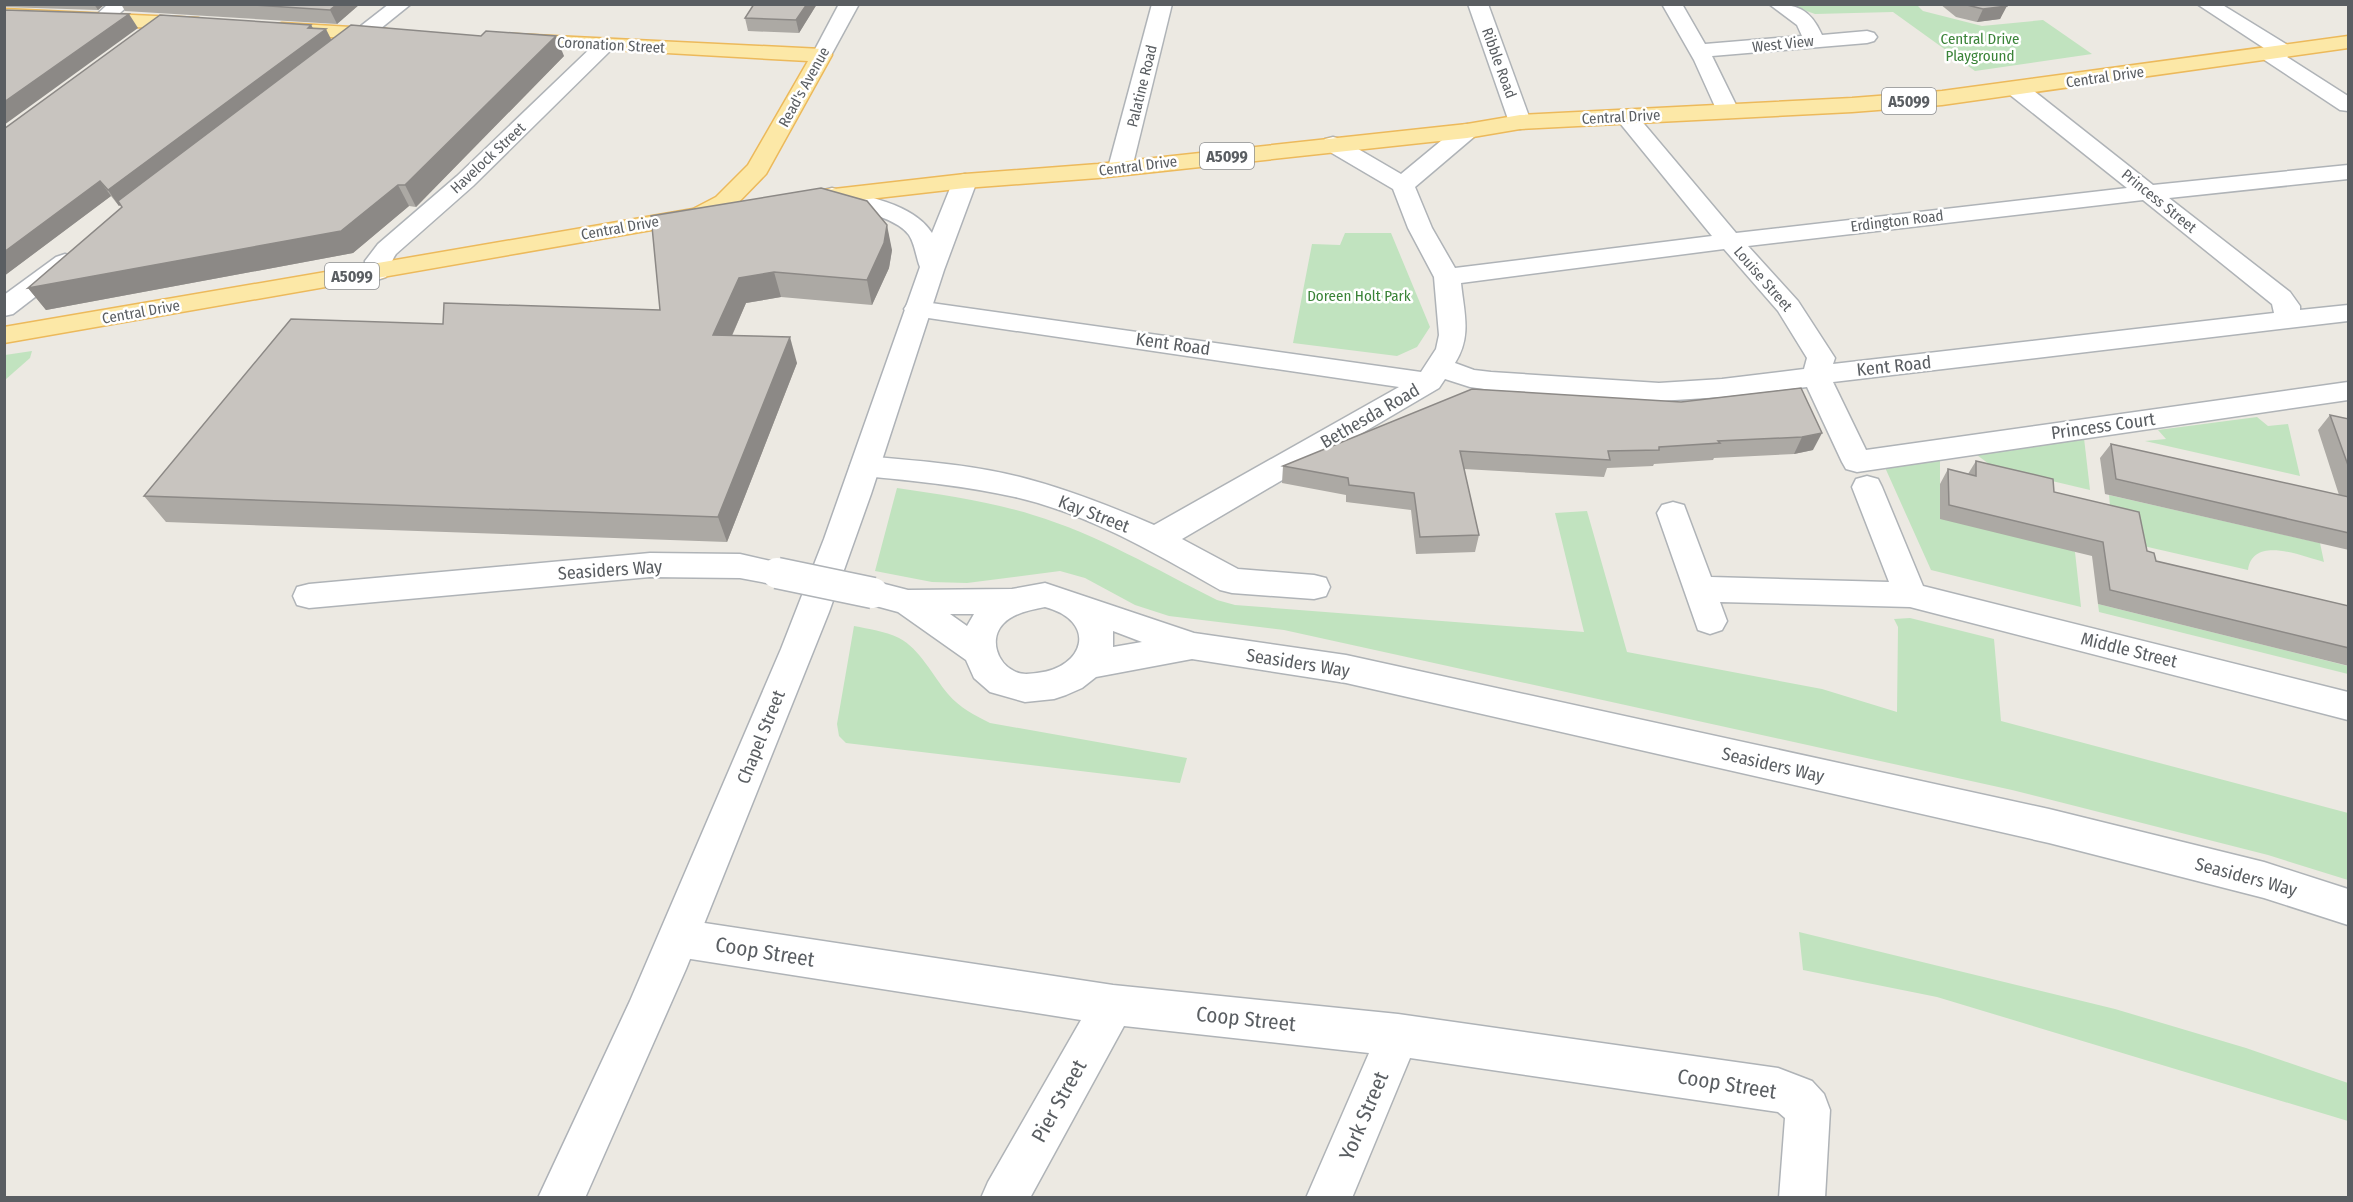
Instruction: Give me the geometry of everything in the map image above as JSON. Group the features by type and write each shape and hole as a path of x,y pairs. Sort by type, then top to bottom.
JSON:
{"main road":[{"path":"4,15 219,25"},
{"path":"263,28 410,36"},
{"name":"Coronation Street","path":"498,39 822,55"},
{"name":"Central Drive","path":"4,334 700,215 832,195 1120,168 1467,131 1520,122 1886,103 2017,89 2349,42"},
{"name":"Read's Avenue","path":"700,215 725,202 758,169 822,55"},
{"path":"758,169 770,182 781,202"}],"street":[{"path":"103,18 121,4"},
{"path":"320,68 402,4"},
{"name":"Read's Avenue","path":"822,55 849,4"},
{"name":"Palatine Road","path":"1120,168 1162,4"},
{"name":"Ribble Road","path":"1478,4 1520,122"},
{"path":"1672,4 1700,51 1728,111"},
{"path":"1779,4 1806,22 1814,40"},
{"path":"2206,4 2349,105"},
{"path":"137,41 164,21"},
{"name":"West View","path":"1700,51 1867,37"},
{"name":"Havelock Street","path":"377,272 378,261 387,249 465,181 605,45"},
{"name":"Princess Street","path":"2017,89 2274,291 2287,306 2325,320"},
{"name":"Louise Street","path":"1626,117 1789,308 1821,358 1816,375 1862,474 1910,595"},
{"path":"1403,185 1467,131"},
{"path":"1333,144 1403,185 1420,228 1446,277 1453,335 1450,349 1434,375"},
{"name":"Erdington Road","path":"1446,277 1729,240 2148,192 2349,172"},
{"name":"Chapel Street","path":"561,1197 586,1149 678,938 811,617 932,266 965,181"},
{"path":"832,195 878,210 916,228 923,238 932,266"},
{"path":"4,308 85,246"},
{"name":"Kent Road","path":"918,309 1434,375 1659,392 1733,387 1802,379 1816,375 2325,320"},
{"name":"Bethesda Road","path":"1156,539 1434,375"},
{"name":"Princess Court","path":"1862,474 2349,391"},
{"name":"Kay Street","path":"864,466 938,473 1018,487 1083,507 1156,539 1232,581 1314,587"},
{"path":"1673,513 1710,621"},
{"name":"Seasiders Way","path":"309,596 650,566 740,566 908,602 1010,601 1027,596 1045,595 1062,598 1192,646 1346,669 2049,826 2264,880 2349,908"},
{"path":"1700,590 1910,595"},
{"name":"Middle Street","path":"1910,595 2349,705"},
{"name":"Seasiders Way","path":"1010,601 984,622 978,635 977,650 982,664 993,675 1008,684 1027,688 1047,687 1076,675 1087,665 1192,646"},
{"name":"Seasiders Way","path":"908,602 977,650"},
{"path":"1077,605 1088,614 1095,626 1097,639 1094,652 1087,665"},
{"name":"Coop Street","path":"678,938 1113,1005 1398,1035 1778,1090 1796,1097 1808,1110 1802,1197"},
{"name":"Pier Street","path":"1004,1197 1113,1005"},
{"name":"York Street","path":"1329,1197 1398,1035"}],"green space":[{"name":"Central Drive Playground","path":"1790,5 1918,6 1923,11 1982,26 2043,20 2092,54 1975,71 1893,12 1815,14"},
{"name":"Doreen Holt Park","path":"1345,233 1391,233 1430,327 1417,347 1397,356 1293,343 1312,244 1340,245"},
{"path":"32,351 30,358 5,380 5,355"},
{"path":"2257,417 2268,426 2288,424 2300,476 2145,441 2166,439 2158,430"},
{"path":"2084,438 2090,490 1993,467 1977,455 1980,451"},
{"path":"1940,457 1940,484 2075,552 2081,607 1931,570 1883,463"},
{"path":"897,488 982,502 1057,523 1126,553 1217,600 1235,605 1584,632 1555,513 1587,511 1627,652 1822,689 1897,712 1898,627 1894,619 1910,618 1994,639 2001,721 2348,813 2348,880 2268,855 2012,790 1284,630 1169,616 1135,605 1085,578 1060,571 967,583 932,582 875,571"},
{"path":"2109,495 2320,543 2324,562 2291,553 2268,551 2259,553 2252,559 2248,570 2113,539"},
{"path":"2098,604 2348,666 2348,674 2099,612"},
{"path":"854,626 876,630 907,643 957,703 990,723 1187,758 1180,783 846,743 839,736 837,724"},
{"path":"1799,932 2115,1009 2246,1048 2348,1083 2348,1121 1937,997 1803,970"}],"building":[{"path":"239,4 337,4 330,10"},
{"path":"754,4 807,4 796,20 745,18"},
{"path":"1963,4 2007,4 2007,6 1983,9"},
{"path":"4,10 129,14 4,102"},
{"path":"160,15 311,25 308,28 326,29 108,190 100,181 4,252 4,129"},
{"path":"351,25 481,36 486,31 556,36 405,185 398,185 341,231 28,288 122,207 118,201"},
{"path":"821,188 867,201 887,225 884,243 867,280 774,272 739,278 713,335 790,337 718,517 144,496 291,319 443,324 444,303 660,310 651,216"},
{"path":"1801,388 1822,433 1802,437 1718,441 1720,443 1659,447 1659,450 1608,451 1610,460 1460,451 1479,535 1420,537 1414,493 1349,485 1348,478 1283,466 1472,389 1681,402"},
{"path":"2330,415 2349,419 2349,468"},
{"path":"2111,444 2349,497 2349,533 2116,479"},
{"path":"1976,461 2053,479 2054,492 2139,512 2147,551 2154,553 2156,561 2349,606 2349,648 2110,590 2103,542 1949,505 1948,469 1976,476"}]}
